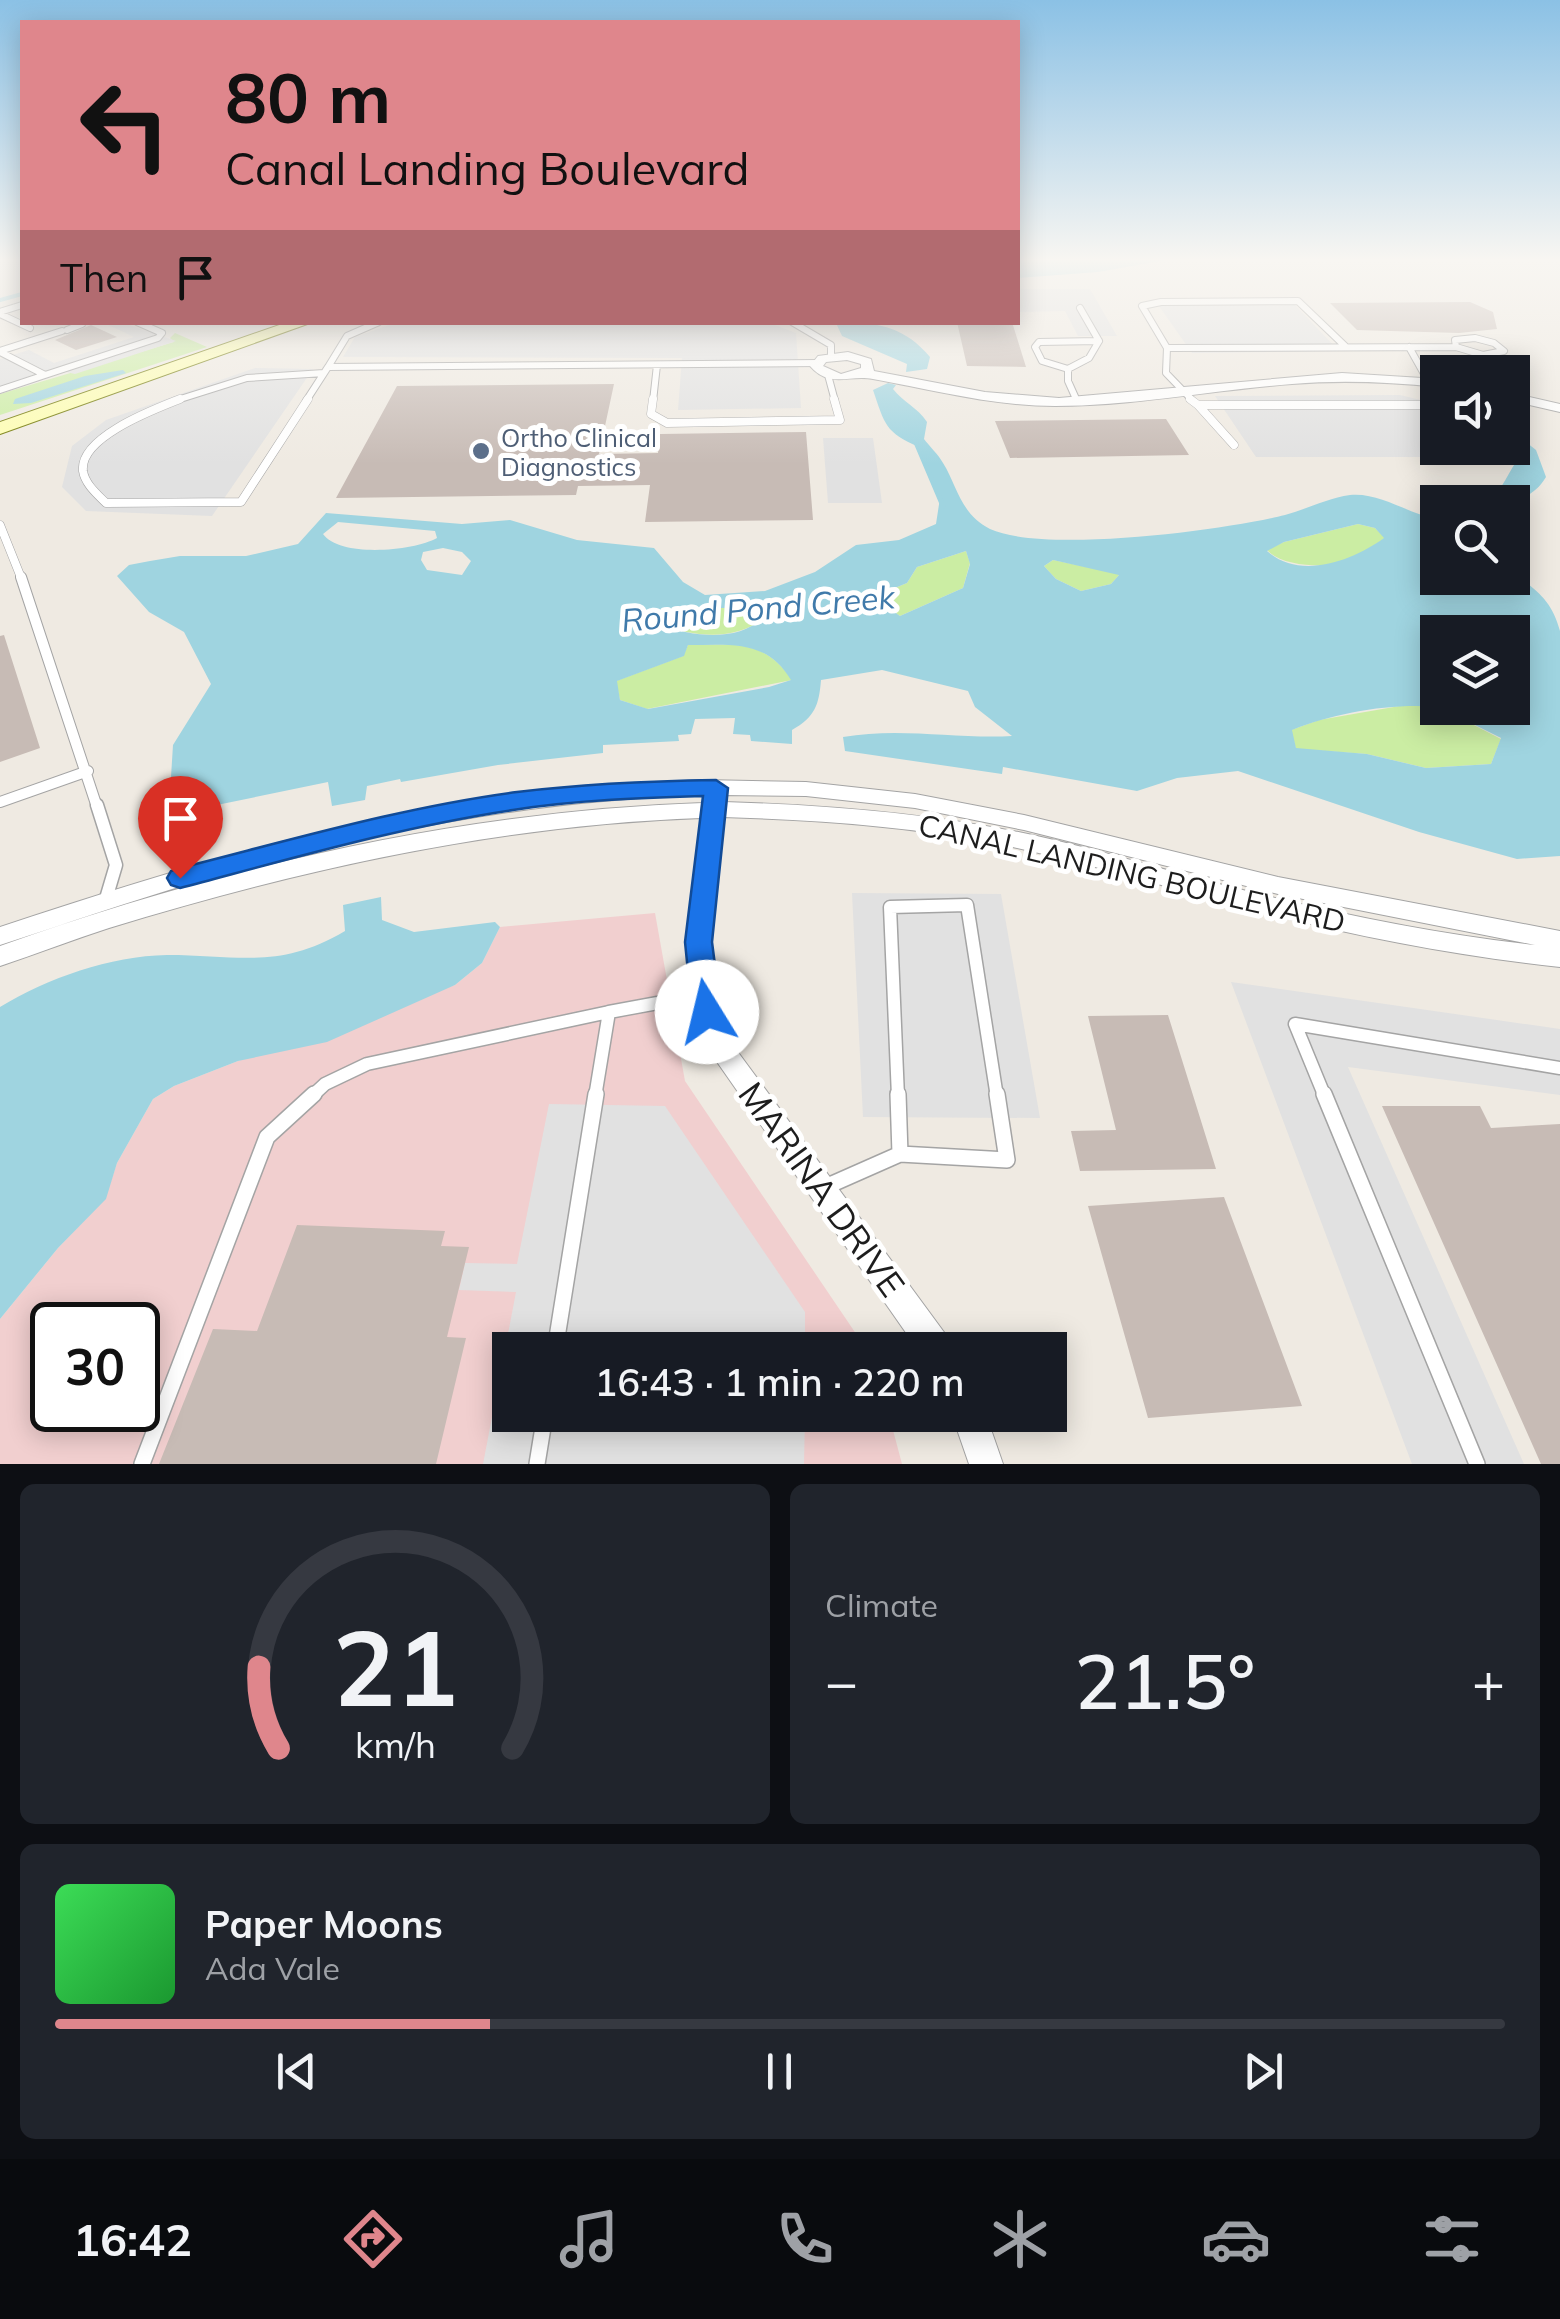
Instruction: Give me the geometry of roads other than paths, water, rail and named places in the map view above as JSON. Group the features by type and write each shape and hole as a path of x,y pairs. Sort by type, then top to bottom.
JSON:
{"main road":[{"path":"0,428 290,327"}],"street":[{"path":"864,373 869,366 862,359 824,360 818,370 846,377 864,373 986,398 1077,402 1313,376 1420,381"},
{"path":"1530,402 1560,408"},
{"name":"CANAL LANDING BOULEVARD","path":"0,936 103,909 436,836 809,788 896,799 1068,834 1348,900 1560,940"},
{"name":"CANAL LANDING BOULEVARD","path":"715,798 999,836 1269,905 1475,949 1560,957"},
{"name":"MARINA DRIVE","path":"715,798 698,942 702,995 721,1049 925,1332"},
{"name":"CANAL LANDING BOULEVARD","path":"0,956 103,909"},
{"path":"975,1432 986,1464"}],"lane":[{"path":"0,390 163,334 149,327"},
{"path":"367,327 347,336 326,370 240,502 106,503 90,488 82,465 90,446 124,423 242,379 326,370 824,360 830,345 801,327"},
{"path":"1091,327 1099,341"},
{"path":"1155,327 1167,348"},
{"path":"1325,327 1345,346"},
{"path":"0,351 55,328"},
{"path":"1167,348 1456,347 1483,355 1504,350 1479,338 1455,340 1456,347"},
{"path":"1099,341 1088,358 1068,369 1042,361 1036,347 1039,342 1099,341"},
{"path":"1409,347 1420,363"},
{"path":"1167,348 1160,361 1163,373 1234,445"},
{"path":"0,351 45,375"},
{"path":"658,365 651,414 668,423 840,420 828,375"},
{"path":"1068,369 1068,381 1077,402"},
{"path":"1198,405 1420,404"},
{"path":"0,524 33,608 116,865 103,909"},
{"path":"0,802 88,771"},
{"path":"822,1189 900,1154 1007,1160 967,906 890,907 900,1154"},
{"path":"142,1464 267,1137 325,1084 368,1064 702,995"},
{"path":"558,1332 609,1012"},
{"path":"1476,1464 1295,1024 1560,1068"},
{"path":"537,1464 542,1432"}],"water":[{"path":"838,327 885,327 899,332 930,357 927,369 906,372 907,364 842,336"},
{"path":"123,370 126,373 31,403 13,404 15,399 85,376"},
{"path":"888,383 896,385 893,389 927,422 924,439 941,460 972,515 990,529 1016,536 1092,540 1180,533 1285,515 1334,499 1361,495 1420,514 1420,595 1530,595 1530,585 1553,612 1560,631 1560,856 1517,859 1419,832 1238,771 1177,778 1137,791 1003,767 1002,774 845,751 843,737 864,734 1012,736 975,707 968,691 882,670 821,680 814,710 792,730 792,744 751,741 750,735 733,734 735,718 695,719 691,734 678,735 679,741 603,745 603,753 498,765 401,782 400,779 367,786 365,800 332,806 328,782 207,807 170,793 173,745 211,684 184,632 149,612 117,576 129,565 180,556 246,556 298,544 326,513 462,524 510,520 577,540 654,548 683,582 705,595 765,591 815,572 856,545 899,540 936,524 940,498 919,447 899,437 880,412 873,390","holes":["338,522 435,531 437,538 378,550 345,547 323,534","1358,524 1375,528 1384,538 1358,554 1311,566 1280,560 1267,551 1284,542","443,548 462,552 471,561 462,575 427,570 421,560 423,552","966,551 970,564 963,588 900,616 882,603 885,592 907,583 917,567","1053,560 1119,575 1111,584 1081,591 1056,579 1044,566","692,607 755,609 763,618 741,631 714,635 662,625 662,613","688,645 746,647 770,657 791,680 648,709 620,700 617,681 684,656"]},
{"path":"1530,445 1536,450 1546,477 1530,493 1530,485 1502,485 1512,468 1530,465"},
{"path":"381,897 382,920 414,932 495,922 500,927 482,963 455,985 327,1042 238,1061 174,1086 153,1099 117,1163 106,1199 58,1248 0,1319 0,1007 59,978 124,959 167,955 258,958 299,951 345,931 343,905"}],"waterway":[{"name":"Round Pond Creek","path":"915,440 943,506"}],"place":[{"name":"Ortho Clinical Diagnostics","path":"481,451"}]}
